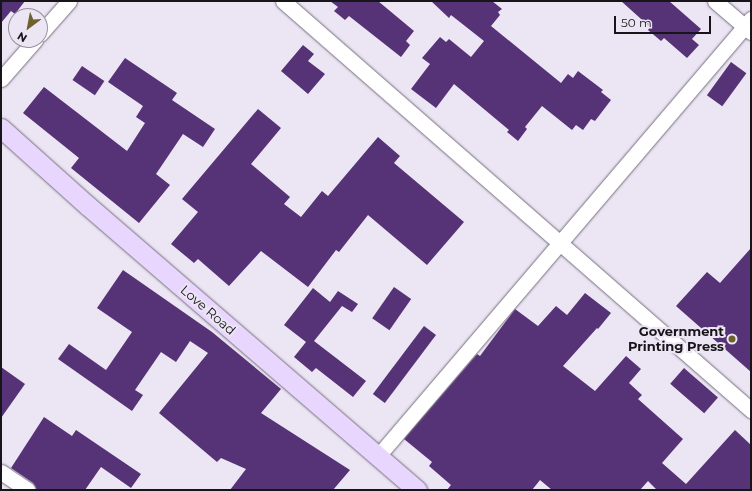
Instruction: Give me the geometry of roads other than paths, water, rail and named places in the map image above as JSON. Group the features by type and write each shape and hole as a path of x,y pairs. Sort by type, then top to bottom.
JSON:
{"main road":[{"name":"Love Road","path":"1,128 106,222 417,490"}],"street":[{"path":"48,25 69,1"},
{"path":"283,1 559,244 751,410"},
{"path":"378,456 749,25 715,1"},
{"path":"1,79 28,48"},
{"path":"1,472 28,490"}],"place":[{"name":"Government Printing Press","path":"732,339"}]}
